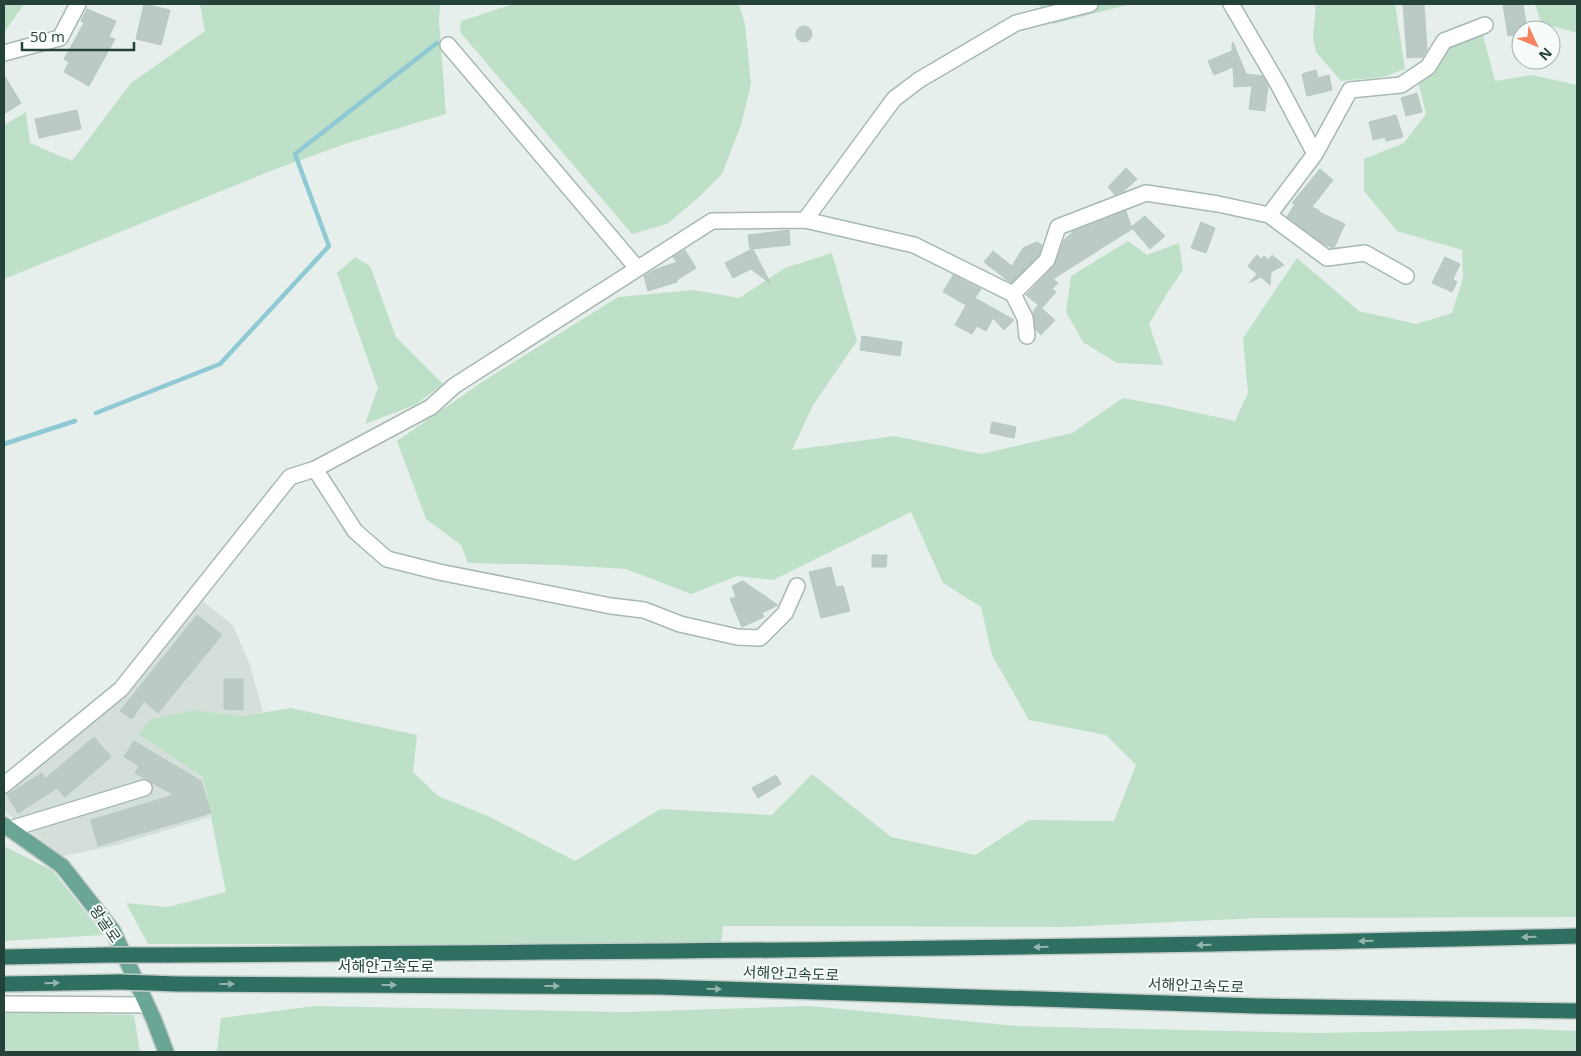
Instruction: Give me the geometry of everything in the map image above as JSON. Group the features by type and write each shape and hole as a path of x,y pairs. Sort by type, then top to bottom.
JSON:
{"highway":[{"name":"서해안고속도로","path":"4,957 639,952 1235,944 1577,936"},
{"name":"서해안고속도로","path":"4,984 120,982 658,987 1257,1006 1577,1011"}],"main road":[{"name":"왕골로","path":"7,827 62,866 113,930 166,1052"}],"street":[{"path":"4,53 60,38 78,4"},
{"path":"805,220 894,99 919,80 1016,23 1090,4"},
{"path":"1231,4 1278,84 1315,154"},
{"path":"1269,215 1315,154 1350,90 1401,85 1428,67 1444,41 1485,25"},
{"path":"448,45 637,268"},
{"path":"1012,294 1047,260 1058,227 1146,193 1218,204 1269,215 1327,258 1365,253 1406,276"},
{"path":"4,785 121,689 290,477 314,469 431,407 454,386 712,221 805,220 914,245 1012,294 1025,318 1027,336"},
{"path":"314,469 355,531 387,559 439,572 611,606 644,610 680,624 737,637 760,638 784,613 797,586"},
{"path":"7,827 144,788"},
{"path":"4,1004 146,1005"}],"shaded area":[{"path":"201,600 233,625 250,665 263,712 243,716 194,710 151,719 138,734 203,776 210,817 117,845 63,856 4,811 4,791 57,752 126,694"}],"green space":[{"path":"4,4 24,4 4,33"},
{"path":"200,4 440,4 439,20 446,114 348,143 273,170 4,279 4,125 26,112 30,143 72,161 131,83 205,31"},
{"path":"514,4 739,4 745,24 751,84 741,125 722,174 698,198 667,224 632,234 460,32 461,21"},
{"path":"1038,4 1131,4 1053,24"},
{"path":"1316,4 1395,4 1405,69 1383,77 1341,81 1316,52 1313,37"},
{"path":"1535,4 1577,4 1577,33 1561,29 1561,20 1540,20"},
{"path":"1483,35 1495,81 1532,75 1577,85 1577,917 1259,918 1065,927 723,926 721,946 438,948 288,944 148,944 126,903 168,907 226,892 203,777 138,734 151,719 194,710 243,716 290,708 417,735 413,772 438,796 488,816 575,861 660,809 772,815 812,774 891,837 975,855 1029,820 1114,821 1136,765 1106,735 1029,720 992,655 981,607 943,583 911,512 773,580 737,576 691,594 626,569 561,565 468,563 461,545 426,519 397,441 485,380 618,297 694,290 739,298 785,268 832,253 857,341 813,405 792,450 895,436 981,454 1072,433 1123,398 1235,421 1248,393 1243,338 1297,258 1359,311 1416,324 1452,313 1463,278 1462,250 1397,231 1364,191 1364,159 1404,143 1426,114 1417,77 1447,48"},
{"path":"1128,241 1147,255 1179,243 1183,270 1149,324 1163,365 1117,363 1083,342 1066,312 1071,276"},
{"path":"355,257 370,266 396,337 443,384 415,405 365,424 378,388 337,273"},
{"path":"4,846 53,871 104,935 4,941"},
{"path":"315,1006 624,1012 810,1006 1017,1026 1316,1033 1529,1029 1577,1031 1577,1052 217,1052 221,1018"},
{"path":"4,1012 134,1015 140,1052 4,1052"}],"building":[{"path":"144,4 170,10 161,45 136,39"},
{"path":"1403,4 1424,4 1427,50 1423,57 1407,58"},
{"path":"1523,4 1525,20 1511,20 1511,36 1508,36 1503,5"},
{"path":"87,9 116,21 109,37 115,39 89,86 64,72 69,62 64,59 84,23 81,21"},
{"path":"804,26 812,34 804,42 796,34"},
{"path":"1233,42 1246,74 1263,76 1268,86 1265,111 1249,109 1252,86 1234,87 1233,67 1214,75 1208,61 1232,51"},
{"path":"1316,70 1318,78 1329,75 1332,90 1307,96 1302,74"},
{"path":"4,75 21,103 4,114"},
{"path":"1417,93 1422,112 1406,116 1401,98"},
{"path":"77,110 81,129 39,138 35,119"},
{"path":"1396,115 1403,137 1386,141 1385,137 1373,140 1369,122"},
{"path":"1126,168 1137,179 1124,191 1115,195 1108,187"},
{"path":"1320,169 1333,180 1312,207 1345,224 1334,248 1323,244 1287,217 1295,204 1292,203"},
{"path":"1126,211 1132,229 1053,279 1058,283 1052,289 1056,292 1042,308 1026,295 1054,266 1064,240 1072,232"},
{"path":"1145,216 1165,236 1150,249 1131,227"},
{"path":"1201,222 1215,228 1206,253 1191,248"},
{"path":"789,230 790,245 753,249 771,284 751,269 733,278 725,263 752,249 750,249 748,235"},
{"path":"1037,242 1042,245 1039,255 1011,283 984,262 993,251 1012,266 1023,248"},
{"path":"685,250 696,268 677,280 677,282 648,291 644,276 654,270 677,262 673,257"},
{"path":"1257,255 1261,259 1264,256 1268,260 1272,255 1284,265 1271,272 1270,285 1261,277 1249,283 1257,274 1248,266"},
{"path":"1445,257 1460,264 1453,279 1457,282 1452,292 1432,283"},
{"path":"953,275 981,289 975,298 1014,320 1004,330 993,318 986,331 977,326 972,334 955,325 966,305 943,292"},
{"path":"1038,305 1055,320 1041,335 1036,330 1033,312"},
{"path":"862,336 902,342 900,356 860,350"},
{"path":"992,422 1016,427 1014,438 990,433"},
{"path":"872,555 887,555 886,567 872,567"},
{"path":"831,567 836,587 843,586 850,611 821,618 809,572"},
{"path":"743,581 778,605 762,613 764,617 742,627 730,599 736,597 732,586"},
{"path":"197,615 222,635 158,713 144,701 132,719 120,711"},
{"path":"224,679 243,679 243,710 224,709"},
{"path":"94,737 111,757 65,797 57,788 18,813 7,795 42,773 45,779"},
{"path":"134,741 201,781 211,813 98,846 91,820 174,795 135,773 139,766 124,757"},
{"path":"776,775 781,784 758,798 752,788"}],"waterway":[{"path":"96,413 220,364 329,246 295,154 437,43"},
{"path":"4,444 75,421"}]}
